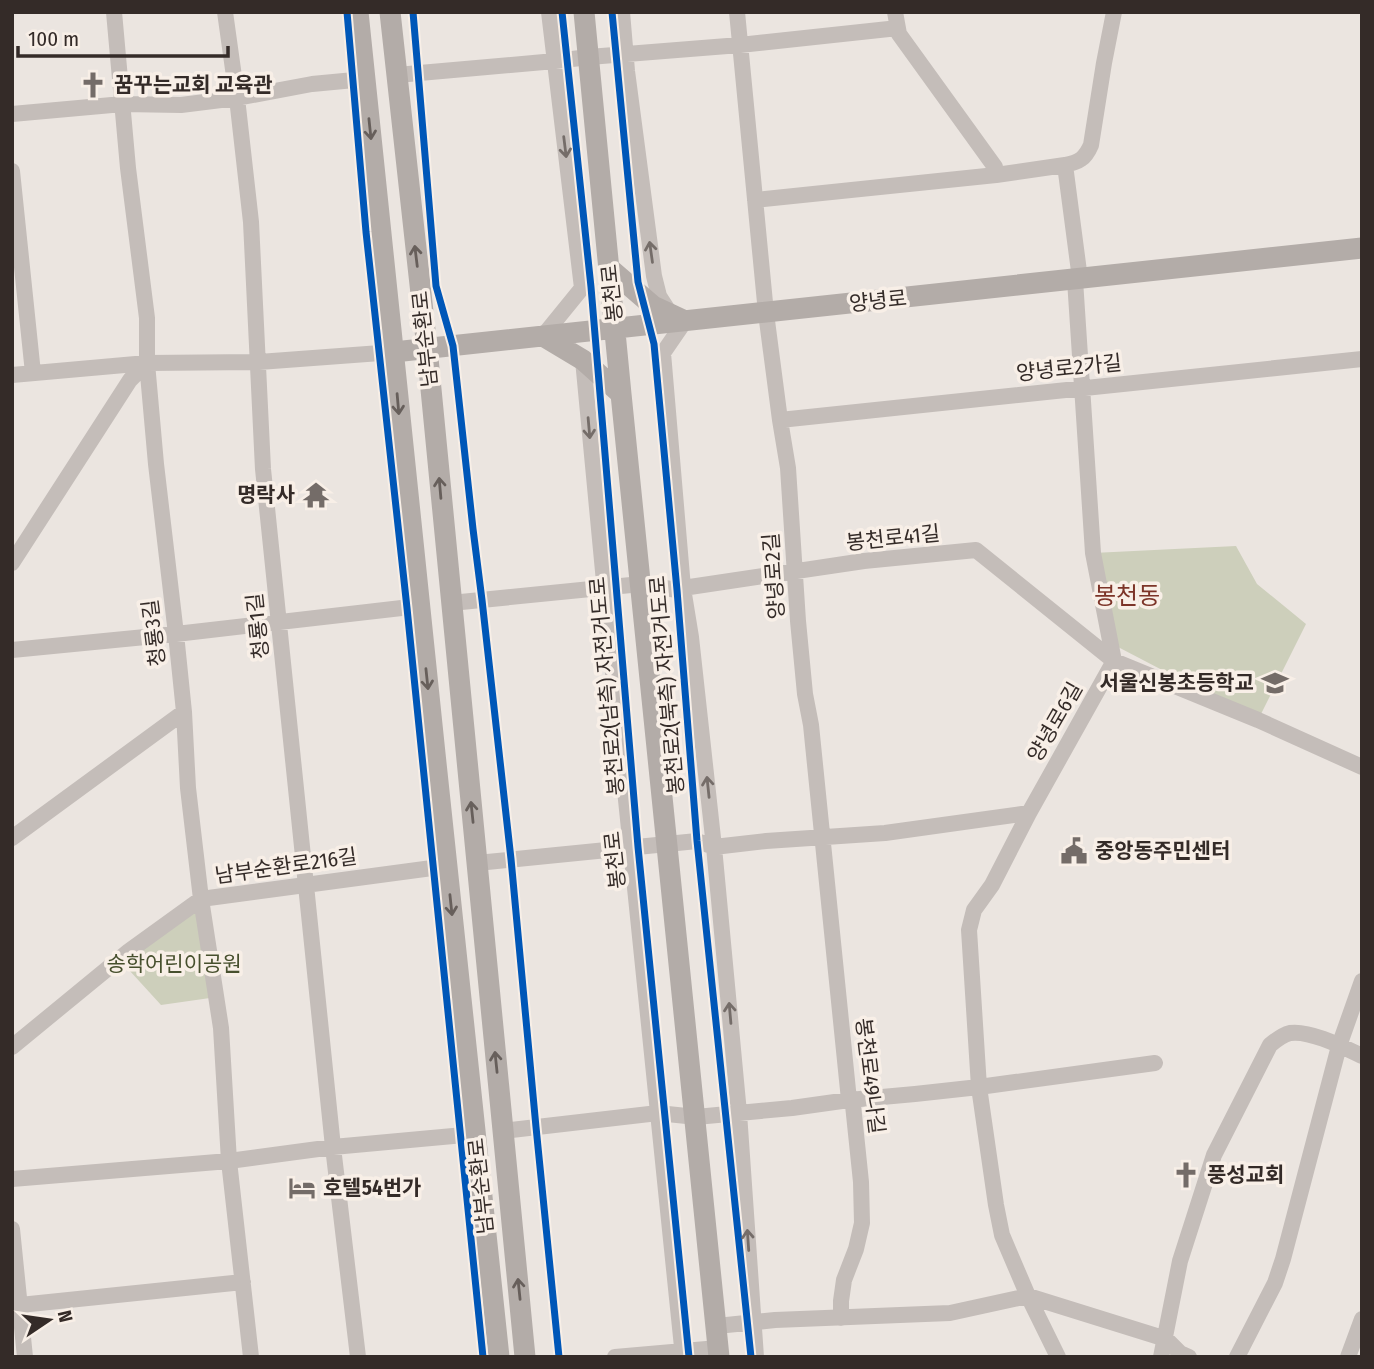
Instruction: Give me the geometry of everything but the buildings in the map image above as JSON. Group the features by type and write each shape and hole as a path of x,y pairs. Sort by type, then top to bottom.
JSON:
{"main road":[{"name":"남부순환로","path":"358,12 499,1357"},
{"name":"남부순환로","path":"390,12 427,348 525,1357"},
{"name":"봉천로","path":"584,12 719,1352"},
{"name":"양녕로","path":"394,352 616,328 679,318 766,313 1362,248"},
{"path":"609,268 653,306 679,318"},
{"path":"543,336 583,360 621,394"},
{"path":"411,534 415,543 429,550 442,542 444,532"},
{"path":"422,629 424,620 436,612 446,615 454,626"}],"street":[{"name":"청룡3길","path":"114,12 128,168 147,318 148,363 163,529 184,712 188,788 201,898 221,1028 229,1161 251,1357"},
{"name":"청룡1길","path":"225,12 251,222 261,446 333,1147 358,1357"},
{"name":"봉천로","path":"543,336 582,288 549,12"},
{"name":"봉천로","path":"622,12 654,276 665,308 679,318"},
{"name":"양녕로2길","path":"737,12 766,313 788,468 805,694 811,725 822,837"},
{"path":"755,200 996,175 1082,160 1091,145 1114,12"},
{"path":"397,75 740,45 897,20 900,34 995,167 996,175"},
{"path":"12,114 123,104 181,105 312,84 365,79"},
{"path":"1065,165 1078,280 1093,553 1114,660"},
{"path":"12,171 33,373"},
{"path":"679,318 663,353 683,588 715,847 739,1113 756,1357"},
{"path":"12,375 148,363 259,362 394,352"},
{"name":"양녕로2가길","path":"780,420 1362,359"},
{"name":"봉천로","path":"583,360 683,1354"},
{"path":"12,563 130,380 148,363"},
{"name":"봉천로41길","path":"641,584 677,590 864,561 976,550 1114,660 1362,767"},
{"path":"451,603 641,584"},
{"path":"12,650 419,607"},
{"name":"양녕로6길","path":"1058,1357 1002,1235 979,1087 969,930 974,910 992,885 1114,660"},
{"path":"12,838 184,712"},
{"path":"477,863 697,841 715,847 885,833 1029,813"},
{"name":"봉천로49나길","path":"822,837 849,1100 853,1105 855,1118 861,1182 862,1223 856,1249 844,1280 841,1318"},
{"name":"남부순환로216길","path":"12,1046 129,951 201,898 447,866"},
{"path":"1237,1357 1275,1283 1283,1259 1339,1046 1362,981"},
{"path":"1161,1357 1180,1261 1214,1155 1270,1045 1293,1033 1308,1035 1362,1056"},
{"path":"503,1130 658,1113 696,1117 739,1113 979,1087 1155,1063"},
{"path":"12,1179 229,1161 333,1147 475,1133"},
{"path":"12,1229 25,1357"},
{"path":"20,1305 243,1282"},
{"path":"717,1326 775,1320 950,1313 1028,1296 1166,1339 1180,1353 1189,1357"},
{"path":"1348,1357 1362,1319"},
{"name":"봉천로","path":"615,1357 719,1352"}],"green space":[{"name":"서울신봉초등학교","path":"1236,546 1257,584 1306,624 1258,720 1118,647 1093,553"},
{"name":"송학어린이공원","path":"201,899 217,997 161,1005 119,959"}],"cycle path":[{"path":"347,12 366,232 483,1357"},
{"path":"413,12 436,286 453,346 511,859 559,1357"},
{"name":"봉천로2(남측) 자전거도로","path":"562,12 591,287 638,847 689,1357"},
{"name":"봉천로2(북측) 자전거도로","path":"612,12 638,282 654,344 697,841 751,1357"}],"place":[{"name":"꿈꾸는교회 교육관","path":"93,85"},
{"name":"명락사","path":"316,495"},
{"name":"서울신봉초등학교","path":"1275,683"},
{"name":"중앙동주민센터","path":"1074,851"},
{"name":"풍성교회","path":"1186,1175"},
{"name":"호텔54번가","path":"302,1188"}],"district":[{"name":"봉천동","path":"1127,596"}]}
